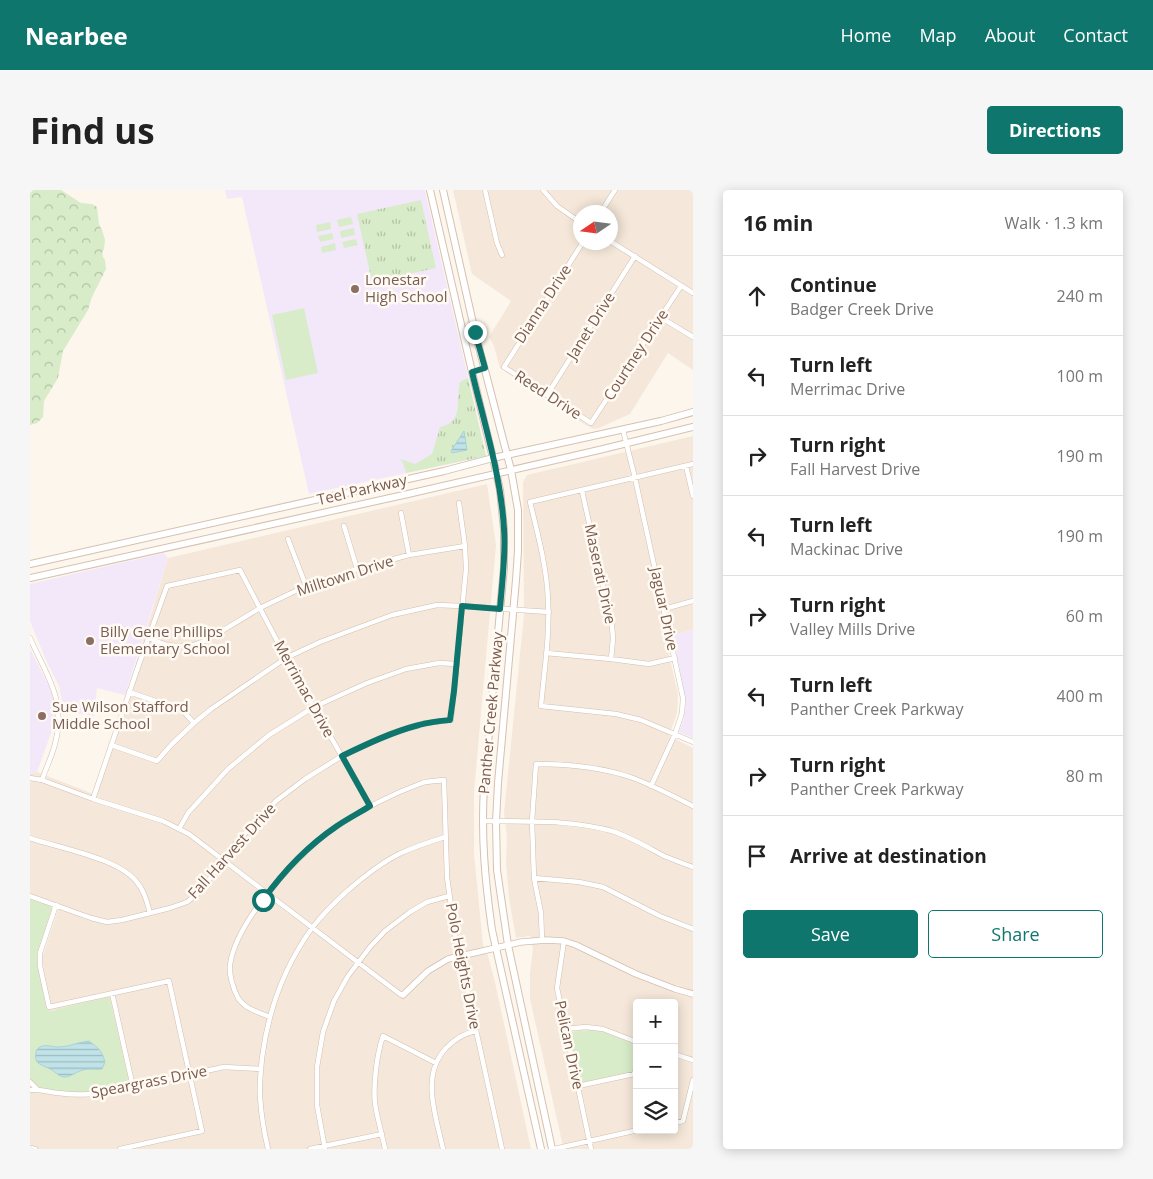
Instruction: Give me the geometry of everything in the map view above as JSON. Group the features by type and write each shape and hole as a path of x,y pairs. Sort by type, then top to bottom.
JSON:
{"main road":[{"name":"Panther Creek Parkway","path":"430,190 502,503 504,567 482,822 486,882 492,930 541,1149"},
{"name":"Panther Creek Parkway","path":"443,190 475,332 508,455 518,510 518,550 514,610 498,783 496,822 498,870 508,945 553,1149"},
{"path":"448,270 460,267"},
{"path":"472,372 485,368"},
{"name":"Teel Parkway","path":"30,564 667,420 693,412"},
{"name":"Teel Parkway","path":"30,578 408,494 693,427"},
{"path":"405,480 408,494"},
{"path":"316,500 320,513"},
{"path":"134,541 137,554"}],"street":[{"path":"485,190 497,243 502,255"},
{"path":"543,190 557,206 573,217"},
{"path":"605,205 615,190"},
{"path":"618,246 693,293"},
{"name":"Dianna Drive","path":"504,367 578,250"},
{"name":"Janet Drive","path":"547,395 635,256"},
{"name":"Courtney Drive","path":"592,423 681,286"},
{"path":"660,317 693,337"},
{"name":"Reed Drive","path":"504,367 592,423"},
{"name":"Jaguar Drive","path":"623,430 683,698 682,713 675,734 651,786"},
{"path":"693,464 530,502 548,590 549,612 541,706 616,714 641,720 693,742"},
{"path":"686,466 693,496"},
{"name":"Maserati Drive","path":"582,490 612,626 611,659"},
{"path":"179,829 188,813 228,769 269,735 314,707 367,683 406,669 439,663 457,664 466,569 459,503"},
{"path":"401,513 410,555"},
{"path":"344,526 357,569"},
{"path":"288,539 306,586"},
{"name":"Milltown Drive","path":"148,638 167,646 188,647 207,640 260,608 306,586 357,569 410,555 465,546"},
{"name":"Merrimac Drive","path":"148,638 167,586 240,570 286,658 370,806"},
{"path":"664,609 693,601"},
{"path":"111,745 157,761 172,744 211,708 286,658 320,642 392,615 436,606 549,612"},
{"path":"30,638 50,680 58,706 55,743 42,780"},
{"path":"93,799 148,638"},
{"path":"546,652 649,664 674,658"},
{"name":"Fall Harvest Drive","path":"30,896 107,922 150,913 187,902 200,892 235,844 276,801 305,779 342,756 392,733 420,724 450,720 457,664"},
{"path":"129,692 182,710 194,723"},
{"path":"542,940 541,913 534,878 532,821 536,764 557,764 596,769 631,778 693,806"},
{"path":"30,778 42,780 93,799 163,821 189,834 403,995 428,971 448,959 496,947 542,940 564,941 576,945 636,974 693,994"},
{"name":"Polo Heights Drive","path":"370,806 424,783 444,780 449,896 460,956 502,1149"},
{"path":"270,1017 250,1009 238,999 230,966 234,948 246,926 268,894 289,869 312,846 337,826 370,806"},
{"path":"482,822 562,822 592,826 635,840 665,856 693,867"},
{"path":"30,838 102,860 119,868 136,881 144,895 150,913"},
{"path":"268,1149 260,1095 261,1069 265,1038 272,1008 287,969 312,928 334,903 372,870 398,854 445,838"},
{"path":"534,878 580,882 603,887 660,916 693,929"},
{"path":"325,1147 317,1106 317,1067 323,1032 334,1001 358,962 385,931 427,902 449,896"},
{"path":"56,906 40,953 40,966 49,1007 169,981 202,1131 140,1147 120,1149"},
{"name":"Pelican Drive","path":"564,941 557,988 591,1149"},
{"path":"112,994 132,1087"},
{"path":"565,1029 586,1027 603,1029 633,1040"},
{"path":"443,1149 432,1098 431,1079 434,1067 441,1054 452,1042 466,1033 476,1031"},
{"path":"385,1149 375,1101 376,1070 379,1047 383,1036 436,1063"},
{"path":"678,1055 693,1060"},
{"name":"Speargrass Drive","path":"30,1090 37,1089 60,1094 87,1095 224,1067 261,1069"},
{"path":"578,1086 633,1074"},
{"path":"678,1122 683,1121 693,1080"},
{"path":"30,1082 37,1089"},
{"path":"553,1149 633,1131"},
{"path":"310,1149 382,1134"},
{"path":"30,1148 35,1149"}],"shaded area":[{"name":"Lonestar High School","path":"225,190 425,190 486,456 309,494 242,197 227,199"},
{"path":"453,190 693,190 693,370 668,353 630,414 594,429 500,368 494,346 489,337 511,301 472,274"},
{"path":"693,436 693,630 665,637 678,694 677,713 669,736 693,748 693,1149 564,1149 562,1142 530,999 530,973 533,949 530,936 516,938 509,898 506,863 507,837 504,813 524,615 523,482 527,475"},
{"path":"487,484 496,545 474,792 474,853 483,945 495,982 531,1149 30,1149 30,976 44,972 42,958 58,910 30,899 30,773 37,772 96,795 168,558"},
{"name":"Billy Gene Phillips Elementary School","path":"164,553 168,558 125,695 97,688 94,716 64,711 59,686 30,621 30,584"},
{"path":"693,630 693,738 679,732 684,718 686,702 673,635"},
{"name":"Sue Wilson Stafford Middle School","path":"30,649 52,694 55,722 37,772 30,773"}],"green space":[{"path":"30,190 61,190 81,203 92,204 97,207 99,224 105,240 102,253 106,269 92,297 88,310 63,351 58,378 44,401 43,417 37,423 30,425"},
{"path":"421,200 436,268 372,282 357,214"},
{"path":"351,217 353,224 339,227 337,220"},
{"path":"330,222 331,229 317,232 316,225"},
{"path":"354,228 355,235 341,238 340,231"},
{"path":"332,233 334,239 320,242 318,236"},
{"path":"356,239 358,245 344,248 342,242"},
{"path":"335,243 336,250 322,253 321,247"},
{"path":"304,308 318,373 286,380 272,315"},
{"path":"468,378 486,456 406,473 400,459 415,464 432,454 440,427 448,424 456,415 460,382"},
{"path":"30,899 51,906 52,909 37,955 46,1008 53,1011 108,997 129,1082 126,1087 76,1093 49,1091 38,1087 30,1081"},
{"path":"590,1030 601,1031 633,1043 633,1072 580,1083 569,1033"}],"water":[{"path":"464,431 467,450 452,453 451,451"},
{"path":"89,1041 101,1052 105,1062 102,1069 85,1069 63,1077 40,1064 35,1057 36,1050 42,1046 63,1047"}],"place":[{"name":"Lonestar High School","path":"355,289"},
{"name":"Billy Gene Phillips Elementary School","path":"90,641"},
{"name":"Sue Wilson Stafford Middle School","path":"42,716"}],"route":[{"path":"263,900 271,888 312,846 337,826 370,806 342,756 392,733 420,724 450,720 462,606 500,609 505,548 502,503 472,372 485,368 475,332"}]}
